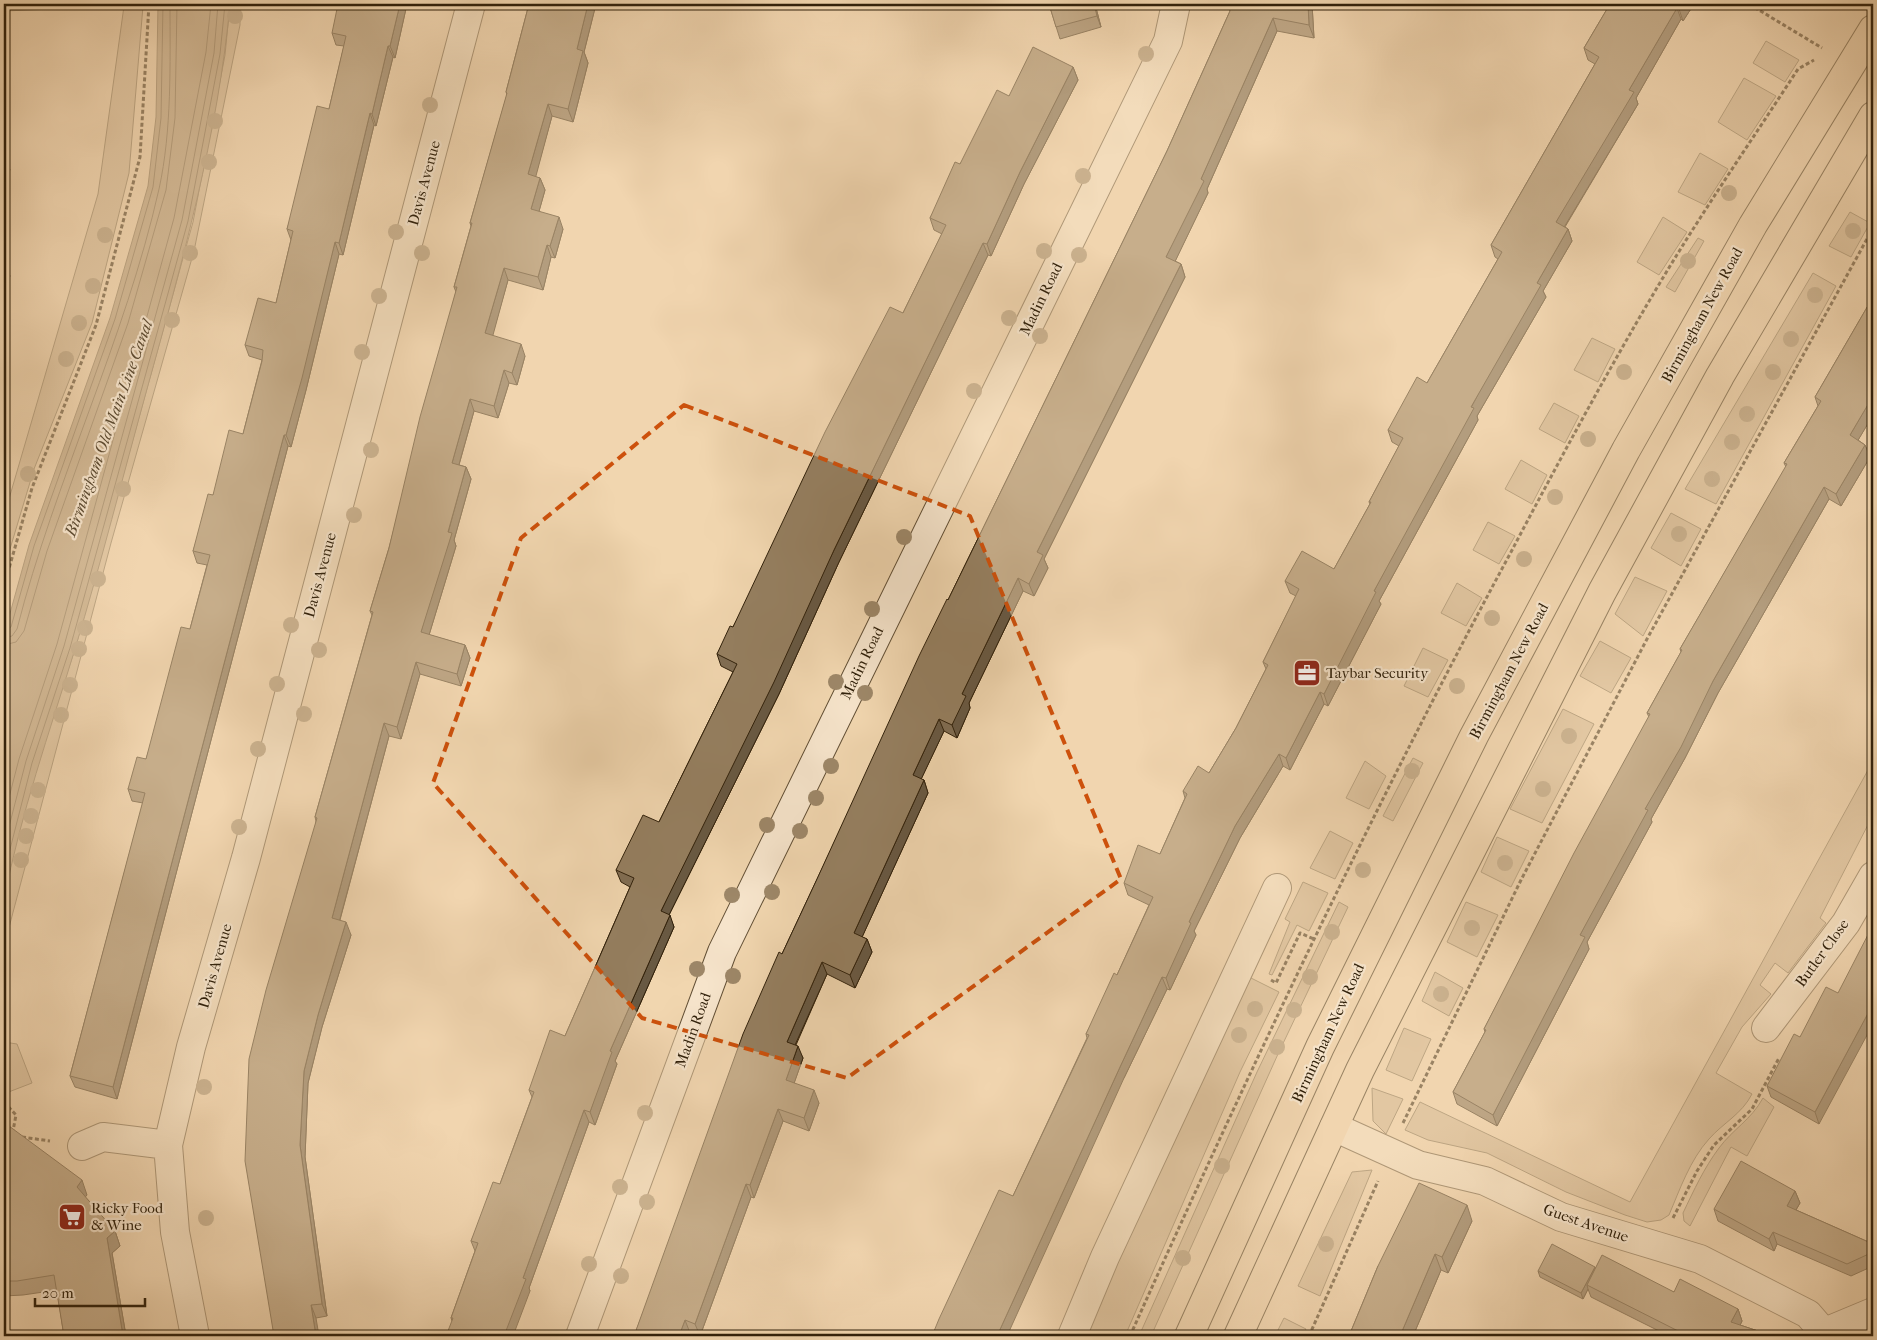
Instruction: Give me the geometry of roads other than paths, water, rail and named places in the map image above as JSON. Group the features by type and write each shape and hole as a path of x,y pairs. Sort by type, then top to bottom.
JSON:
{"highway":[{"name":"Birmingham New Road","path":"1189,1336 1320,1047 1474,736 1626,450 1738,251 1873,29"},
{"path":"1238,1336 1360,1070 1602,592 1720,376 1873,116"}],"street":[{"name":"Davis Avenue","path":"195,1336 175,1232 168,1145 191,1047 246,858 471,4"},
{"name":"Madin Road","path":"580,1336 722,952 1168,41 1176,4"},
{"name":"Butler Close","path":"1766,1028 1846,923 1873,876"},
{"path":"1072,1336 1105,1257 1277,888"},
{"name":"Guest Avenue","path":"1334,1127 1418,1165 1485,1182 1561,1217 1700,1259 1808,1314 1826,1334"},
{"path":"82,1146 103,1137 168,1145"},
{"path":"1826,1334 1873,1312"}],"water":[{"name":"Birmingham Old Main Line Canal","path":"158,4 230,4 217,102 197,198 173,294 94,584 27,804 4,900 4,635 29,545 110,318 148,186 156,117"}],"place":[{"name":"Taybar Security","path":"1307,673"},
{"name":"Ricky Food & Wine","path":"72,1217"}]}
